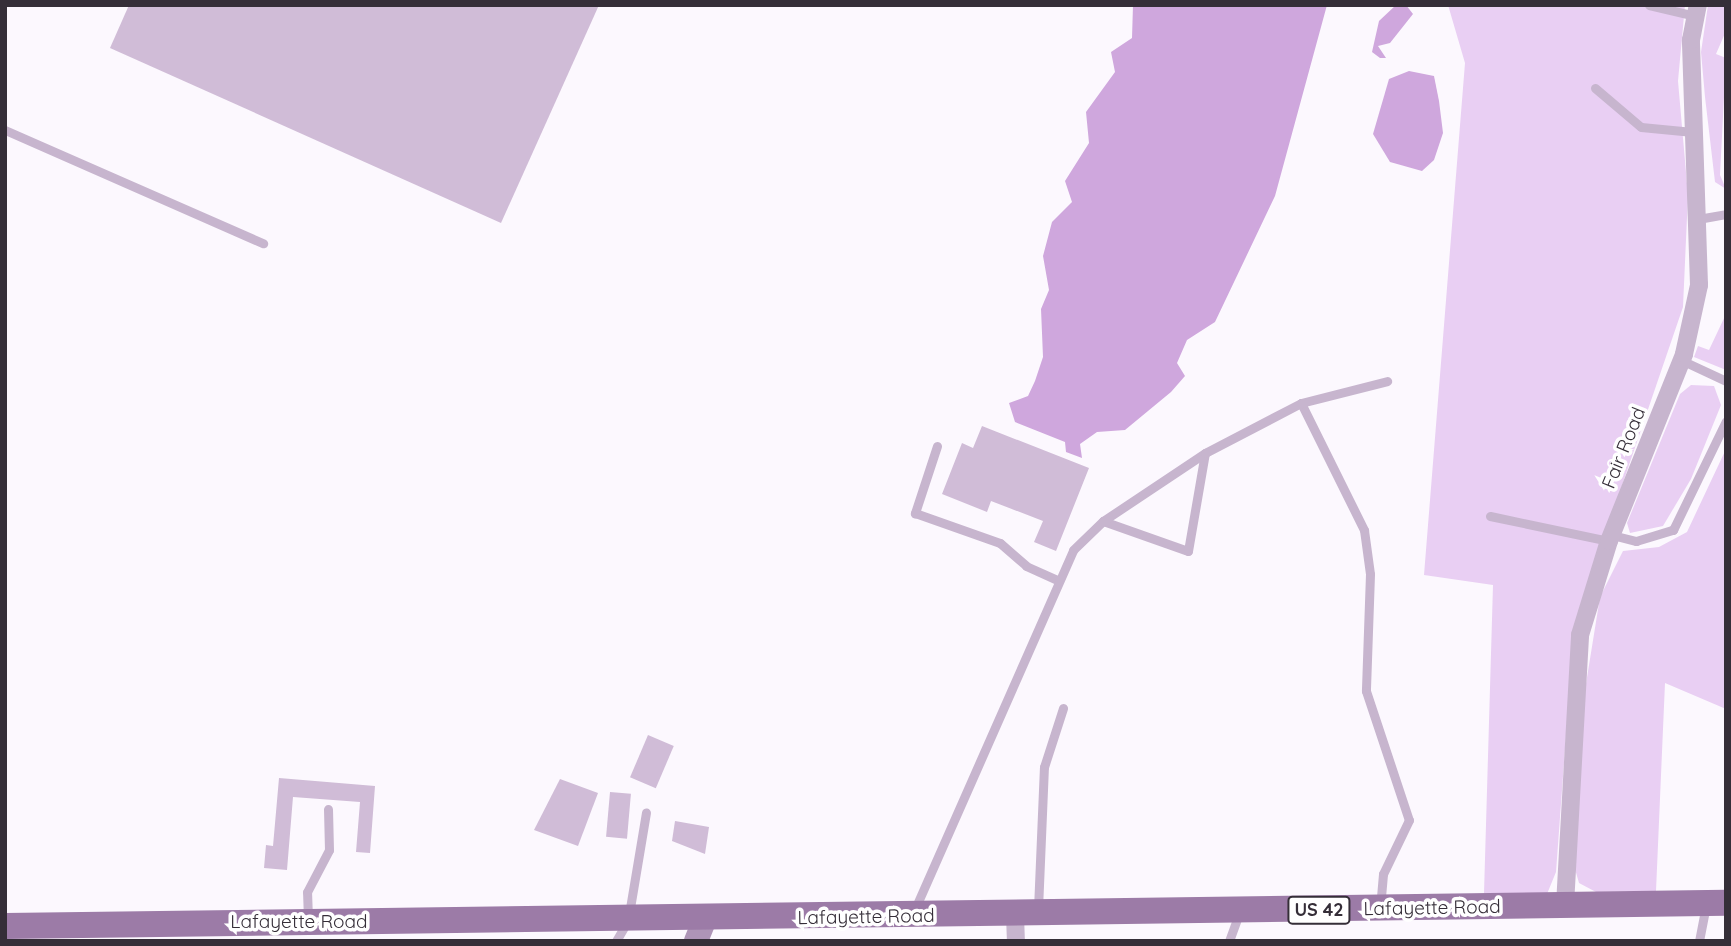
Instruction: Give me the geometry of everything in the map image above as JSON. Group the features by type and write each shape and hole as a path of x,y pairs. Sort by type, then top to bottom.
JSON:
{"main road":[{"name":"Lafayette Road","path":"5,926 308,921 701,930 912,916 1716,903"}],"street":[{"name":"Fair Road","path":"1565,905 1580,635 1610,538 1681,360 1699,285 1693,132 1697,10"},
{"path":"1016,941 1026,914"}],"lane":[{"path":"1649,5 1697,10"},
{"path":"1595,88 1642,127 1693,132"},
{"path":"5,130 262,243"},
{"path":"1698,219 1726,214"},
{"path":"1681,360 1726,381"},
{"path":"912,916 1055,579 1073,550 1103,521 1205,453 1301,403 1388,381"},
{"path":"1301,403 1364,530 1370,574 1366,691 1409,820 1383,874 1380,908"},
{"path":"1490,516 1636,541 1673,530 1726,421"},
{"path":"937,446 915,513 1000,544 1026,566 1055,579"},
{"path":"1103,521 1188,551 1205,453"},
{"path":"1026,914 1045,757 1063,708"},
{"path":"308,921 311,880 329,850 328,809"},
{"path":"622,930 646,813"},
{"path":"1699,941 1716,903"},
{"path":"1229,941 1240,911"}],"shaded area":[{"path":"1133,5 1327,5 1275,196 1215,322 1187,340 1177,363 1185,376 1171,392 1125,430 1097,432 1080,444 1082,458 1066,452 1065,442 1015,422 1009,403 1028,396 1043,357 1041,309 1049,290 1043,256 1052,222 1072,202 1065,181 1089,143 1086,112 1115,72 1111,52 1132,38"},
{"path":"1396,5 1406,5 1413,14 1390,43 1378,46 1386,58 1380,58 1372,52 1379,21"},
{"path":"1448,5 1685,5 1678,81 1688,195 1683,307 1574,626 1556,872 1547,894 1484,893 1493,585 1424,575 1465,63"},
{"path":"1708,5 1726,5 1726,31 1716,54 1726,58 1720,175 1726,189 1715,182 1705,97 1701,52"},
{"path":"1409,71 1434,76 1439,101 1443,133 1434,160 1422,171 1390,162 1373,134 1389,79"},
{"path":"1726,314 1726,370 1694,357 1698,346 1709,350"},
{"path":"1691,385 1714,386 1721,405 1691,479 1663,526 1630,533 1627,523 1680,394"},
{"path":"1726,449 1726,709 1665,683 1656,891 1596,892 1579,883 1575,869 1584,696 1600,597 1623,551 1659,547 1687,532"}],"building":[{"path":"129,5 599,5 501,223 110,48"},
{"path":"982,426 1089,468 1056,551 1034,542 1043,521 991,501 987,512 942,494 962,443 973,448"},
{"path":"648,735 674,746 656,788 630,777"},
{"path":"279,778 375,786 370,853 356,852 360,802 293,797 287,870 264,868 266,845 273,846"},
{"path":"560,779 598,793 578,846 534,830"},
{"path":"610,792 631,794 627,839 606,837"},
{"path":"675,821 709,827 705,854 672,841"}]}
